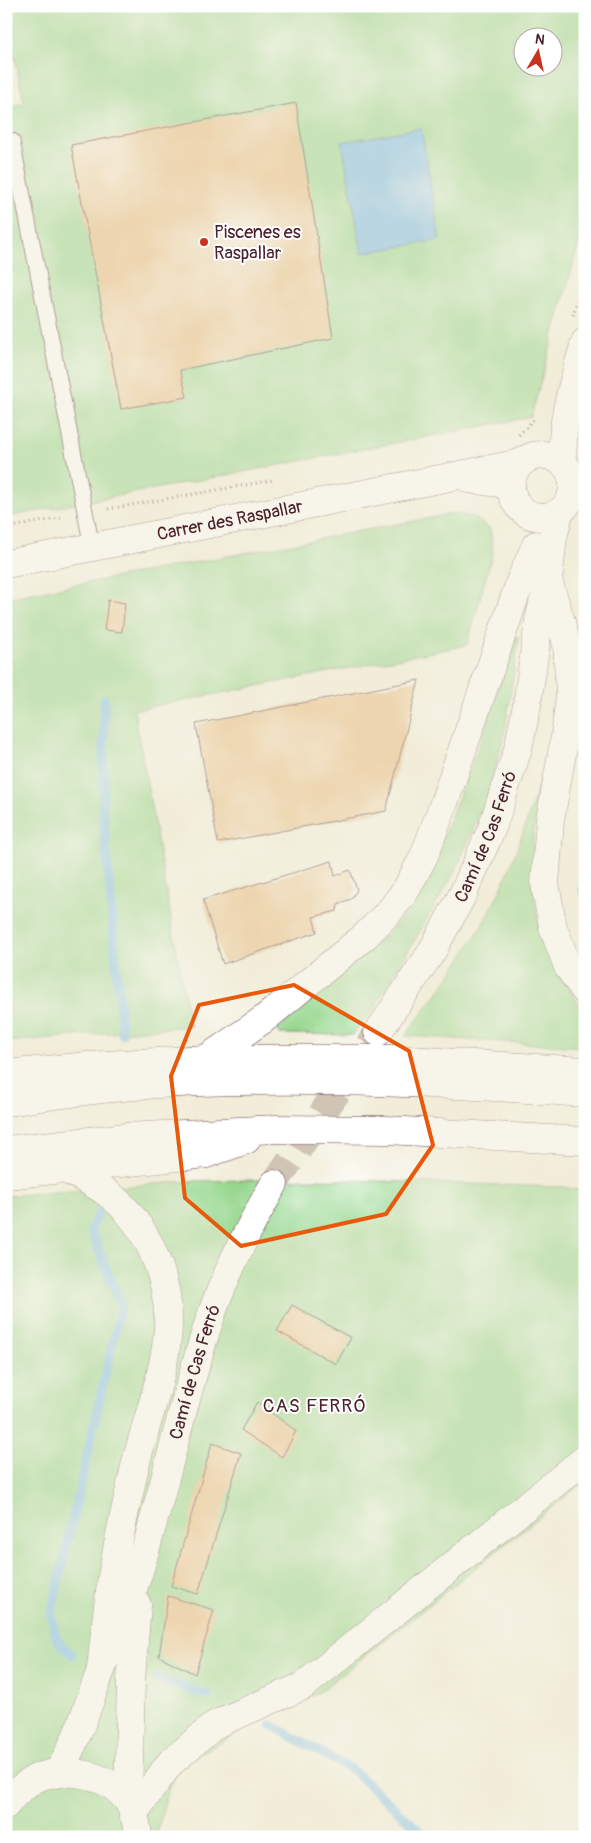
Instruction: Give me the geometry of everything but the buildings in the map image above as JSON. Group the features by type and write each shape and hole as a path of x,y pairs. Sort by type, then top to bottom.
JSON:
{"main road":[{"path":"517,500 515,470 541,460 562,445 578,332"},
{"path":"541,460 570,471 573,481 572,495 550,517 541,518 517,500 500,483 453,478 541,460"},
{"name":"Carrer des Raspallar","path":"6,564 453,478"},
{"name":"Camí de Cas Ferró","path":"378,1032 431,952 464,892 492,828 518,750 527,705 539,621 548,580 553,538 572,495"},
{"name":"Camí de Cas Ferró","path":"517,500 534,531 539,621"},
{"path":"206,1059 264,1019 366,936 389,912 406,890 424,856 444,803 521,579 536,545"},
{"path":"548,580 560,618 569,664 570,695 566,737 550,820 545,884 553,928 568,967 585,991"},
{"path":"6,1074 88,1066 206,1059 394,1059 585,1071"},
{"path":"6,1102 178,1083 300,1080 477,1085 585,1093"},
{"path":"6,1175 206,1154 276,1129"},
{"path":"6,1150 127,1137 276,1129 387,1130 585,1141"},
{"path":"61,1168 81,1176 111,1196 129,1214 148,1240 167,1295 168,1328 162,1366 134,1472 115,1559 101,1670"},
{"name":"Camí de Cas Ferró","path":"57,1774 68,1756 82,1724 140,1568 206,1330 233,1262 274,1184"},
{"path":"6,1805 21,1789 38,1778 57,1774 77,1774 95,1777 112,1784 133,1817 170,1763 216,1724 303,1686 585,1459"},
{"name":"Camí de Cas Ferró","path":"133,1817 131,1680 140,1568"}],"lane":[{"path":"6,140 12,142 92,547"}],"path":[{"path":"578,332 585,275"},
{"path":"518,436 539,415"},
{"path":"6,528 282,478"}],"highlighted area":[{"path":"294,985 409,1051 433,1145 386,1214 241,1246 185,1198 171,1076 199,1005"}],"green space":[{"path":"6,6 585,6 585,221 531,417 6,517 6,107 24,103 6,15"},
{"path":"456,513 474,517 490,529 493,552 467,645 134,710 190,1026 6,1042 6,1016 10,1015 6,998 6,598"},
{"path":"515,637 519,637 504,737 485,801 456,870 375,1007 353,1035 280,1034 278,1029 388,933 406,913 423,888 483,735"},
{"path":"542,775 533,835 532,883 539,930 559,973 585,1014 585,1047 405,1036 456,966 480,929 500,891 512,863"},
{"path":"585,824 585,906 579,890"},
{"path":"315,1179 563,1187 585,1191 585,1481 318,1693 276,1712 191,1759 177,1773 167,1793 156,1837 6,1837 6,1196 191,1181"}],"water":[{"path":"421,128 440,240 362,253 342,142"}],"waterway":[{"path":"104,699 103,812 122,1034"},
{"path":"72,1655 57,1640 51,1615 121,1305 91,1231 98,1213"},
{"path":"156,1678 209,1696"},
{"path":"271,1725 351,1769 427,1837"}],"tunnel":[{"path":"274,1184 378,1032"}],"place":[{"name":"Piscenes es Raspallar","path":"204,242"}],"district":[{"name":"CAS FERRÓ","path":"315,1406"}]}
